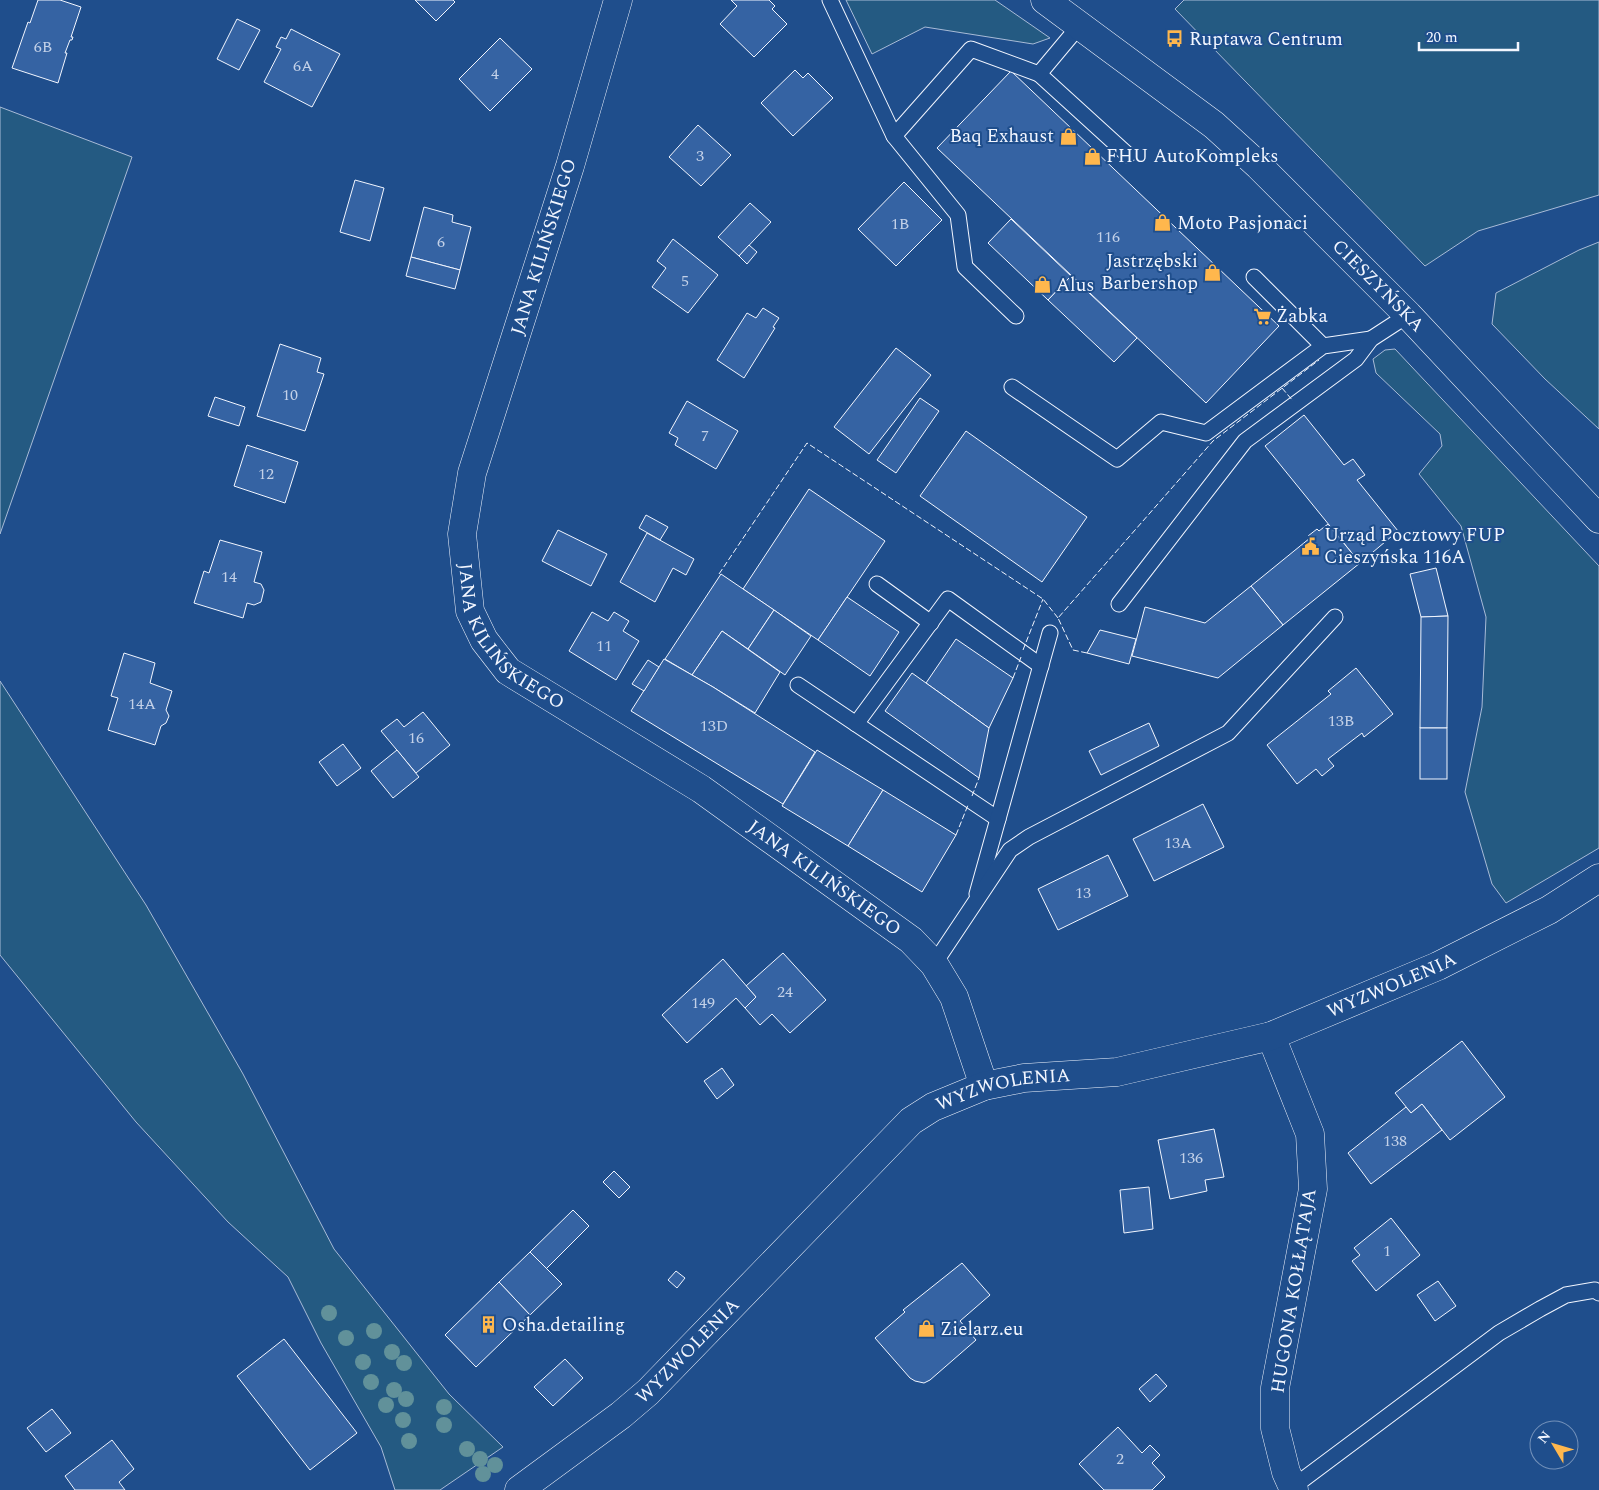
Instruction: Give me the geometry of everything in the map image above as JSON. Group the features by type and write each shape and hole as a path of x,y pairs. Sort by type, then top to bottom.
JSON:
{"street":[{"name":"JANA KILIŃSKIEGO","path":"618,0 570,166 472,473 462,534 470,611 484,640 508,671 701,789 911,940 934,964 954,997 984,1086"},
{"name":"CIESZYŃSKA","path":"1045,0 1214,125 1259,166 1408,315 1599,518"},
{"name":"WYZWOLENIA","path":"519,1490 607,1426 648,1392 911,1120 933,1107 984,1086 1024,1078 1117,1072 1271,1036 1438,966 1550,910 1599,878"},
{"name":"HUGONA KOŁŁĄTAJA","path":"1271,1036 1310,1134 1312,1189 1275,1388 1276,1428 1286,1472 1293,1489"}],"lane":[{"path":"830,0 894,136 958,216 965,267 1016,316"},
{"path":"1039,74 1080,25"},
{"path":"894,136 972,49 1039,74 1128,155"},
{"path":"1254,277 1323,346"},
{"path":"1119,604 1245,441 1356,359 1371,339 1408,315"},
{"path":"1012,387 1117,458 1161,422 1206,433 1323,346 1371,339"},
{"path":"877,584 931,623"},
{"path":"856,724 948,599 1041,666"},
{"path":"934,964 1010,850 1029,837 1228,733 1335,617"},
{"path":"973,906 1050,633"},
{"path":"798,685 998,819"},
{"path":"1293,1489 1499,1333 1566,1295 1595,1290 1599,1293"}],"shaded area":[{"path":"846,0 995,0 1050,38 1033,44 925,27 872,54"},
{"path":"1184,0 1599,0 1599,195 1478,231 1425,266 1175,9"},
{"path":"0,107 132,157 0,534"},
{"path":"1599,242 1599,429 1545,379 1492,324 1496,293 1579,250"},
{"path":"1395,349 1599,566 1599,848 1506,903 1492,884 1465,792 1482,707 1486,617 1461,526 1419,474 1442,446 1440,434 1376,373 1373,359 1385,350"},
{"path":"0,681 146,905 243,1074 334,1249 449,1394 503,1447 440,1490 395,1490 381,1447 321,1343 288,1277 228,1222 136,1122 0,955"}],"building":[{"path":"38,0 60,0 81,7 71,37 73,37 72,40 70,40 65,53 67,53 58,83 12,68"},
{"path":"415,0 453,0 455,2 436,21"},
{"path":"731,0 769,0 775,6 772,9 787,24 754,57 720,24 737,6"},
{"path":"237,19 260,30 239,70 217,59"},
{"path":"291,29 340,54 312,107 264,82 281,49 276,47 281,37 286,39"},
{"path":"500,38 532,69 490,111 459,79"},
{"path":"795,70 803,78 808,73 833,98 793,136 761,103"},
{"path":"1011,71 1279,326 1206,403 937,148"},
{"path":"698,125 731,155 701,186 669,157"},
{"path":"355,180 384,188 370,241 340,232"},
{"path":"904,182 942,220 896,266 858,229"},
{"path":"750,203 771,222 739,256 718,237"},
{"path":"424,207 453,215 452,222 471,227 460,270 411,257"},
{"path":"1011,219 1071,276 1048,300 988,243"},
{"path":"673,239 718,275 688,313 652,287 666,268 657,261"},
{"path":"749,245 757,252 747,264 739,256"},
{"path":"411,257 460,270 455,289 406,276"},
{"path":"1071,276 1137,338 1114,362 1048,300"},
{"path":"763,308 779,318 773,327 775,328 744,378 717,360 747,313 756,318"},
{"path":"280,344 321,358 317,372 324,374 305,431 257,416"},
{"path":"896,348 931,375 869,454 834,427"},
{"path":"215,397 245,407 239,426 208,416"},
{"path":"920,398 939,411 896,473 877,460"},
{"path":"687,401 738,431 716,469 675,445 678,438 669,433"},
{"path":"1304,415 1344,465 1353,459 1365,475 1357,480 1398,531 1360,563 1265,446"},
{"path":"966,431 1087,517 1042,582 920,496"},
{"path":"247,445 298,462 285,503 234,486"},
{"path":"809,489 885,541 818,640 743,589"},
{"path":"646,515 668,527 660,540 639,528"},
{"path":"1328,524 1360,563 1283,625 1251,586 1310,538 1308,536"},
{"path":"558,530 607,554 591,586 542,561"},
{"path":"647,533 694,559 686,575 673,568 655,602 620,582"},
{"path":"220,540 262,552 254,582 261,584 264,590 261,602 254,605 247,603 243,618 194,603 204,571 209,573"},
{"path":"1436,568 1448,616 1421,617 1410,574"},
{"path":"721,574 774,610 748,649 722,631 692,675 665,659"},
{"path":"1251,586 1283,625 1218,678 1132,656 1145,607 1205,623"},
{"path":"847,597 899,632 870,676 818,640"},
{"path":"774,610 811,636 785,675 748,649"},
{"path":"592,612 608,621 614,612 629,621 623,631 639,641 616,680 569,651"},
{"path":"1448,616 1447,728 1420,728 1421,617"},
{"path":"1100,630 1136,639 1129,664 1087,653"},
{"path":"722,631 780,672 755,713 692,675"},
{"path":"956,639 1013,678 989,728 926,683"},
{"path":"124,653 155,663 150,683 172,691 166,710 169,716 166,723 161,726 155,745 108,730 118,698 111,696"},
{"path":"664,659 713,687 815,752 783,804 631,711"},
{"path":"648,660 659,667 644,691 632,684"},
{"path":"1356,668 1393,714 1364,737 1362,733 1328,759 1334,766 1322,776 1316,769 1297,784 1267,745 1331,694 1328,691"},
{"path":"912,673 989,728 979,778 885,711"},
{"path":"423,712 450,745 416,773 381,731 397,719 404,727"},
{"path":"1149,723 1159,746 1101,775 1089,751"},
{"path":"1420,728 1447,728 1447,779 1420,779"},
{"path":"343,744 361,768 337,786 319,762"},
{"path":"397,750 419,777 393,798 371,771"},
{"path":"817,750 883,790 848,846 782,806"},
{"path":"883,790 956,835 922,892 848,846"},
{"path":"1203,804 1224,847 1154,881 1133,839"},
{"path":"1108,855 1128,896 1058,930 1038,889"},
{"path":"783,953 826,1000 790,1033 772,1014 760,1025 745,1008 756,997 746,986"},
{"path":"723,959 756,997 745,1008 736,998 687,1043 662,1015"},
{"path":"1462,1041 1505,1097 1450,1140 1422,1104 1411,1113 1395,1093"},
{"path":"722,1068 734,1085 717,1099 704,1081"},
{"path":"1422,1104 1442,1130 1371,1184 1348,1153 1406,1107 1411,1113"},
{"path":"1214,1129 1224,1177 1205,1180 1207,1191 1170,1199 1158,1140"},
{"path":"614,1171 630,1187 619,1198 603,1182"},
{"path":"1149,1187 1153,1229 1124,1233 1120,1190"},
{"path":"573,1210 589,1226 546,1269 530,1252"},
{"path":"1391,1218 1420,1255 1376,1291 1352,1261 1360,1255 1354,1248"},
{"path":"530,1252 562,1284 530,1315 499,1282"},
{"name":"Zielarz.eu","path":"962,1263 990,1295 960,1321 976,1340 930,1380 924,1383 915,1381 910,1378 875,1338 905,1312 903,1310"},
{"path":"676,1271 685,1278 677,1288 668,1280"},
{"path":"1438,1281 1456,1306 1435,1321 1417,1295"},
{"name":"Osha.detailing","path":"499,1282 530,1315 476,1367 445,1335"},
{"path":"284,1339 357,1433 310,1470 237,1376"},
{"path":"565,1359 583,1378 553,1406 534,1387"},
{"path":"1156,1374 1167,1386 1150,1402 1139,1389"},
{"path":"52,1409 71,1433 46,1452 27,1428"},
{"path":"1118,1427 1142,1453 1150,1445 1160,1455 1152,1463 1165,1477 1152,1490 1104,1490 1079,1464"},
{"path":"112,1440 134,1469 119,1482 125,1490 75,1490 65,1476"}],"fence":[{"path":"1087,653 1073,650 1058,618 1213,441 1319,360"},
{"path":"1282,388 1293,401"},
{"path":"719,574 807,443 1043,599 1058,618"},
{"path":"1023,650 1043,599"},
{"path":"1013,678 1021,657"},
{"path":"972,796 979,778"},
{"path":"956,835 968,805"}],"place":[{"name":"Ruptawa Centrum","path":"1175,39"},
{"name":"Baq Exhaust","path":"1068,136"},
{"name":"FHU AutoKompleks","path":"1092,156"},
{"name":"Moto Pasjonaci","path":"1163,223"},
{"name":"Jastrzębski Barbershop","path":"1212,272"},
{"name":"Alus","path":"1042,285"},
{"name":"Żabka","path":"1262,316"},
{"name":"Urząd Pocztowy FUP Cieszyńska 116A","path":"1310,546"},
{"name":"Osha.detailing","path":"488,1325"},
{"name":"Zielarz.eu","path":"926,1329"}]}
